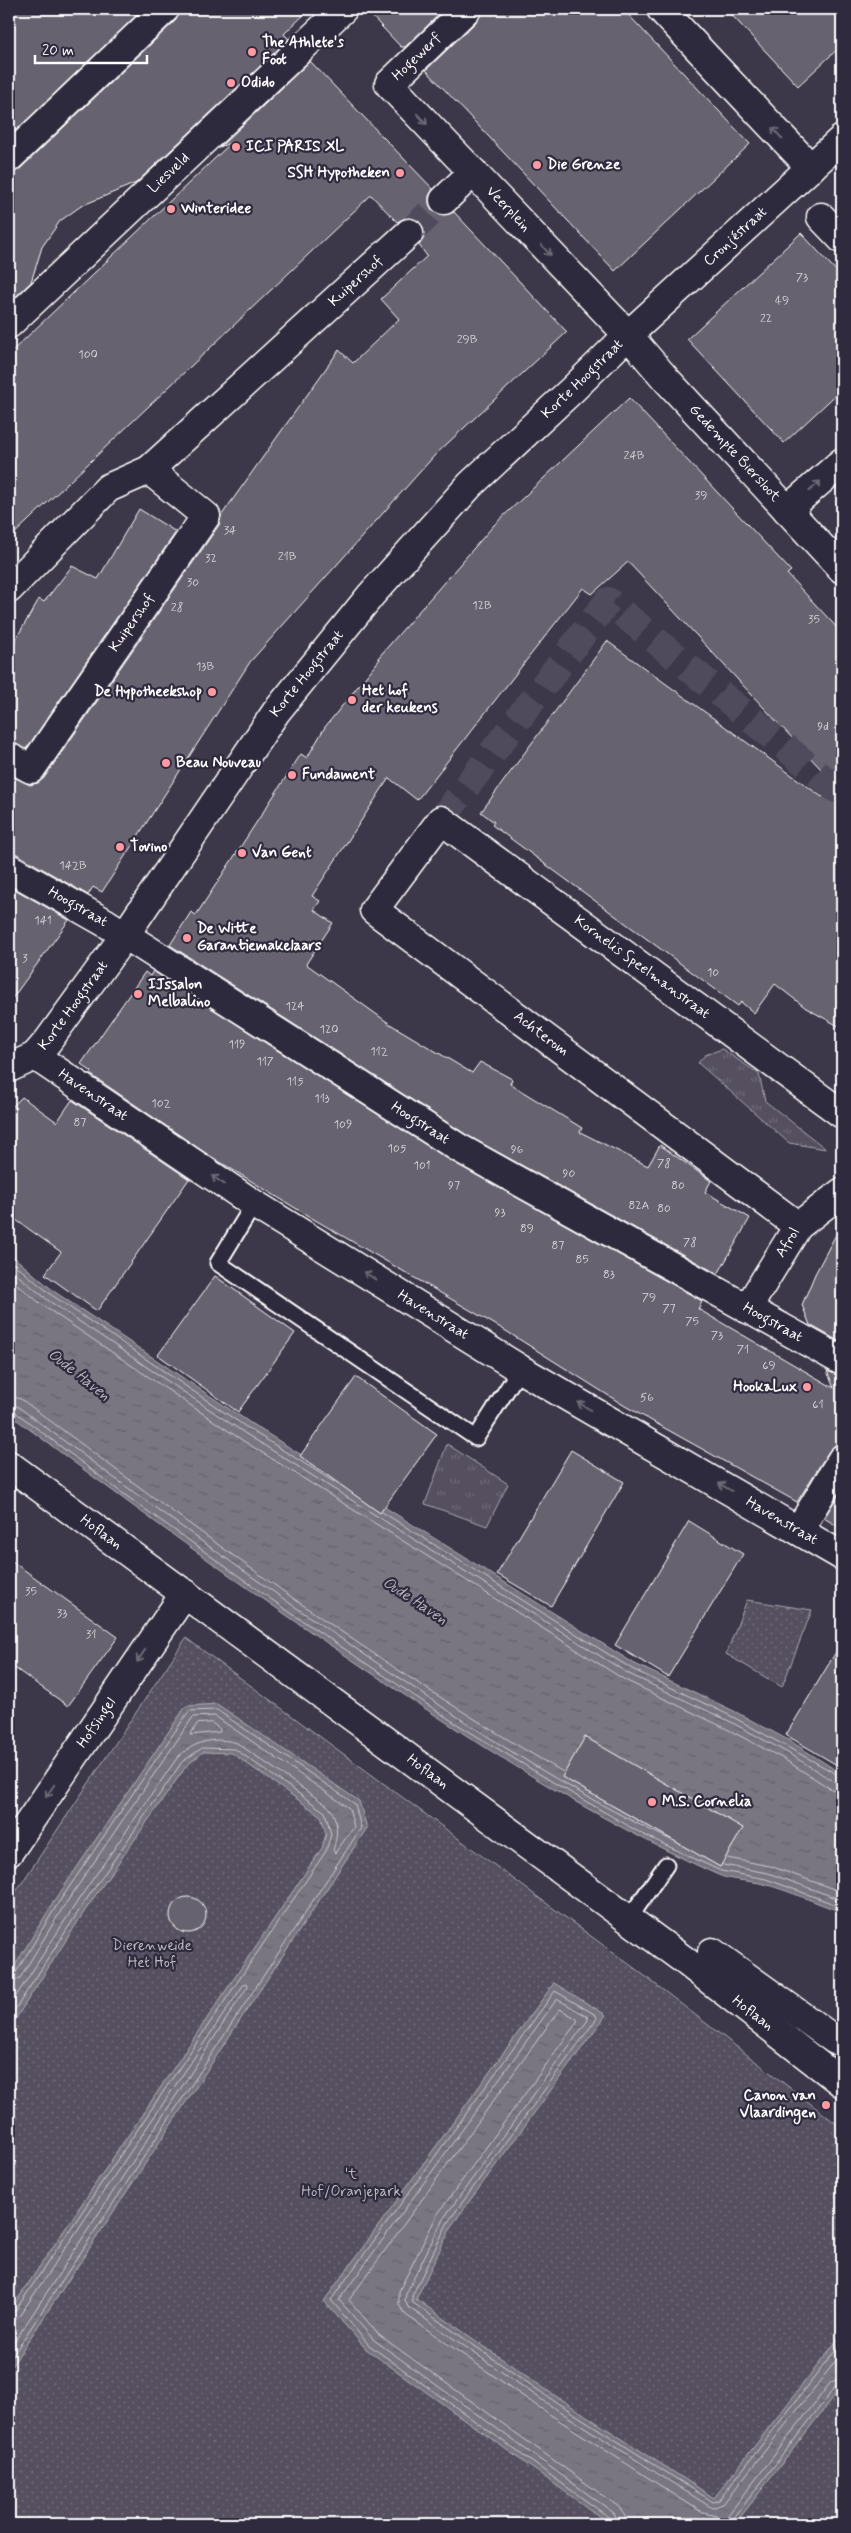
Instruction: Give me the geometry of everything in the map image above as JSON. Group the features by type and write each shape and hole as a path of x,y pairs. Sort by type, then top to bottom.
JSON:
{"street":[{"path":"9,158 165,9"},
{"name":"Hogewerf","path":"389,84 467,9"},
{"path":"661,9 811,168"},
{"name":"Liesveld","path":"9,324 336,15"},
{"name":"Veerplein","path":"389,84 628,335"},
{"name":"Cronjéstraat","path":"628,335 842,139"},
{"path":"444,200 473,172"},
{"path":"821,217 842,239"},
{"name":"Kuipershof","path":"9,589 108,488 149,470 409,233"},
{"name":"Gedempte Biersloot","path":"628,335 842,569"},
{"name":"Korte Hoogstraat","path":"35,1056 125,935 276,712 371,595 470,485 628,335"},
{"path":"787,510 842,462"},
{"name":"Kuipershof","path":"9,756 31,769 206,516 149,470"},
{"name":"Kornelis Speelmanstraat","path":"441,820 842,1114"},
{"name":"Achterom","path":"441,820 374,910 798,1226"},
{"name":"Hoogstraat","path":"9,868 125,935 459,1148 842,1361"},
{"path":"9,1068 35,1056"},
{"name":"Havenstraat","path":"35,1056 254,1204 520,1369 842,1556"},
{"name":"Afrol","path":"747,1309 798,1226 842,1192"},
{"path":"799,1530 842,1459"},
{"name":"Hoflaan","path":"9,1465 684,1960 842,2083"},
{"name":"Hofsingel","path":"9,1852 184,1593"},
{"path":"712,1952 834,2045"}],"lane":[{"path":"254,1204 218,1262 476,1438 520,1369"},
{"path":"628,1920 666,1865"}],"green space":[{"path":"722,1049 759,1074 765,1101 826,1149 789,1143 698,1063 705,1055"},
{"path":"447,1444 508,1484 487,1526 425,1504"},
{"path":"747,1600 812,1610 782,1687 726,1654"},
{"name":"'t Hof/Oranjepark","path":"186,1638 637,1970 842,2128 842,2524 9,2524 9,1902"}],"water":[{"name":"Oude Haven","path":"9,1253 55,1292 252,1424 635,1664 734,1711 792,1742 842,1774 842,1912 774,1887 716,1874 625,1829 492,1752 406,1696 229,1575 9,1414"},
{"path":"217,1704 359,1801 367,1828 9,2370 9,2312 322,1848 326,1834 321,1816 232,1753 203,1752 187,1765 88,1906 9,2029 9,1975 53,1903 186,1706"},
{"path":"554,1983 606,2015 452,2225 416,2299 551,2393 714,2498 842,2334 842,2386 735,2524 610,2524 366,2349 324,2301"}],"building":[{"path":"9,9 143,9 9,137"},
{"path":"180,9 310,9 284,34 289,39 136,183 81,206 60,221 42,247 31,282 9,303 9,173 20,169 176,20"},
{"path":"365,9 445,9 405,47 401,47"},
{"path":"482,9 623,9 750,144 615,271 426,70 478,20"},
{"path":"726,9 842,9 842,45 798,86"},
{"path":"310,61 433,189 429,196 429,204 432,210 440,215 454,212 567,332 435,455 250,662 102,892 93,887 88,895 17,854 9,852 9,775 30,785 38,783 44,778 219,525 221,516 339,350 353,363 399,319 381,299 427,256 419,245 424,238 424,229 420,222 413,218 405,218 397,222 371,195 9,539 9,354 232,142 220,147"},
{"path":"801,233 842,277 842,389 784,443 687,339"},
{"path":"629,398 791,571 787,574 842,633 842,1028 806,1008 775,984 754,1013 741,1002 738,1006 492,825 494,822 481,812 607,641 822,797 834,783 628,562 592,594 583,588 417,800 389,778 312,896 320,901 314,910 333,923 306,964 390,1024 472,1073 480,1062 512,1079 510,1084 582,1128 580,1132 648,1166 660,1145 711,1181 705,1192 750,1218 718,1274 467,1135 170,945 191,912 196,915 301,754 307,758 325,727 380,659 378,658 494,525"},
{"path":"139,509 176,532 26,749 9,741 9,651 39,599 44,602 72,566 98,579"},
{"path":"9,886 69,920 9,1003"},
{"path":"153,971 451,1161 702,1301 698,1309 834,1388 827,1371 842,1377 842,1443 835,1445 829,1451 797,1502 625,1406 506,1331 310,1217 207,1154 90,1074 92,1072 81,1064 145,972 150,976"},
{"path":"22,1097 57,1122 72,1100 189,1179 97,1311 45,1274 61,1252 9,1215 9,1110"},
{"path":"842,1223 842,1343 810,1325 802,1305 815,1274"},
{"path":"215,1276 295,1333 238,1412 158,1355"},
{"path":"356,1377 437,1434 380,1513 300,1456"},
{"path":"571,1450 624,1482 551,1606 497,1574"},
{"path":"842,1489 842,1529 824,1518"},
{"path":"689,1521 743,1554 668,1677 615,1645"},
{"path":"9,1559 118,1637 68,1706 9,1664"},
{"path":"842,1642 842,1768 786,1735"},
{"name":"M.S. Cornelia","path":"585,1737 743,1828 720,1867 562,1777"},
{"path":"188,1897 201,1902 206,1915 201,1928 188,1933 175,1928 170,1915 175,1902"}],"tunnel":[{"path":"409,233 444,200"},
{"path":"441,820 608,601 836,789 842,785"}],"place":[{"name":"The Athlete's Foot","path":"252,52"},
{"name":"Odido","path":"231,83"},
{"name":"ICI PARIS XL","path":"236,147"},
{"name":"Die Grenze","path":"537,165"},
{"name":"SSH Hypotheken","path":"400,173"},
{"name":"Winteridee","path":"171,209"},
{"name":"De Hypotheekshop","path":"212,692"},
{"name":"Het hof der keukens","path":"352,700"},
{"name":"Beau Nouveau","path":"166,763"},
{"name":"Fundament","path":"292,775"},
{"name":"Tovino","path":"120,847"},
{"name":"Van Gent","path":"242,853"},
{"name":"De Witte Garantiemakelaars","path":"187,938"},
{"name":"IJssalon Melbalino","path":"138,994"},
{"name":"HookaLux","path":"807,1387"},
{"name":"M.S. Cornelia","path":"652,1802"},
{"name":"Canon van Vlaardingen","path":"826,2105"}],"park label":[{"name":"Dierenweide Het Hof","path":"152,1954"}]}
